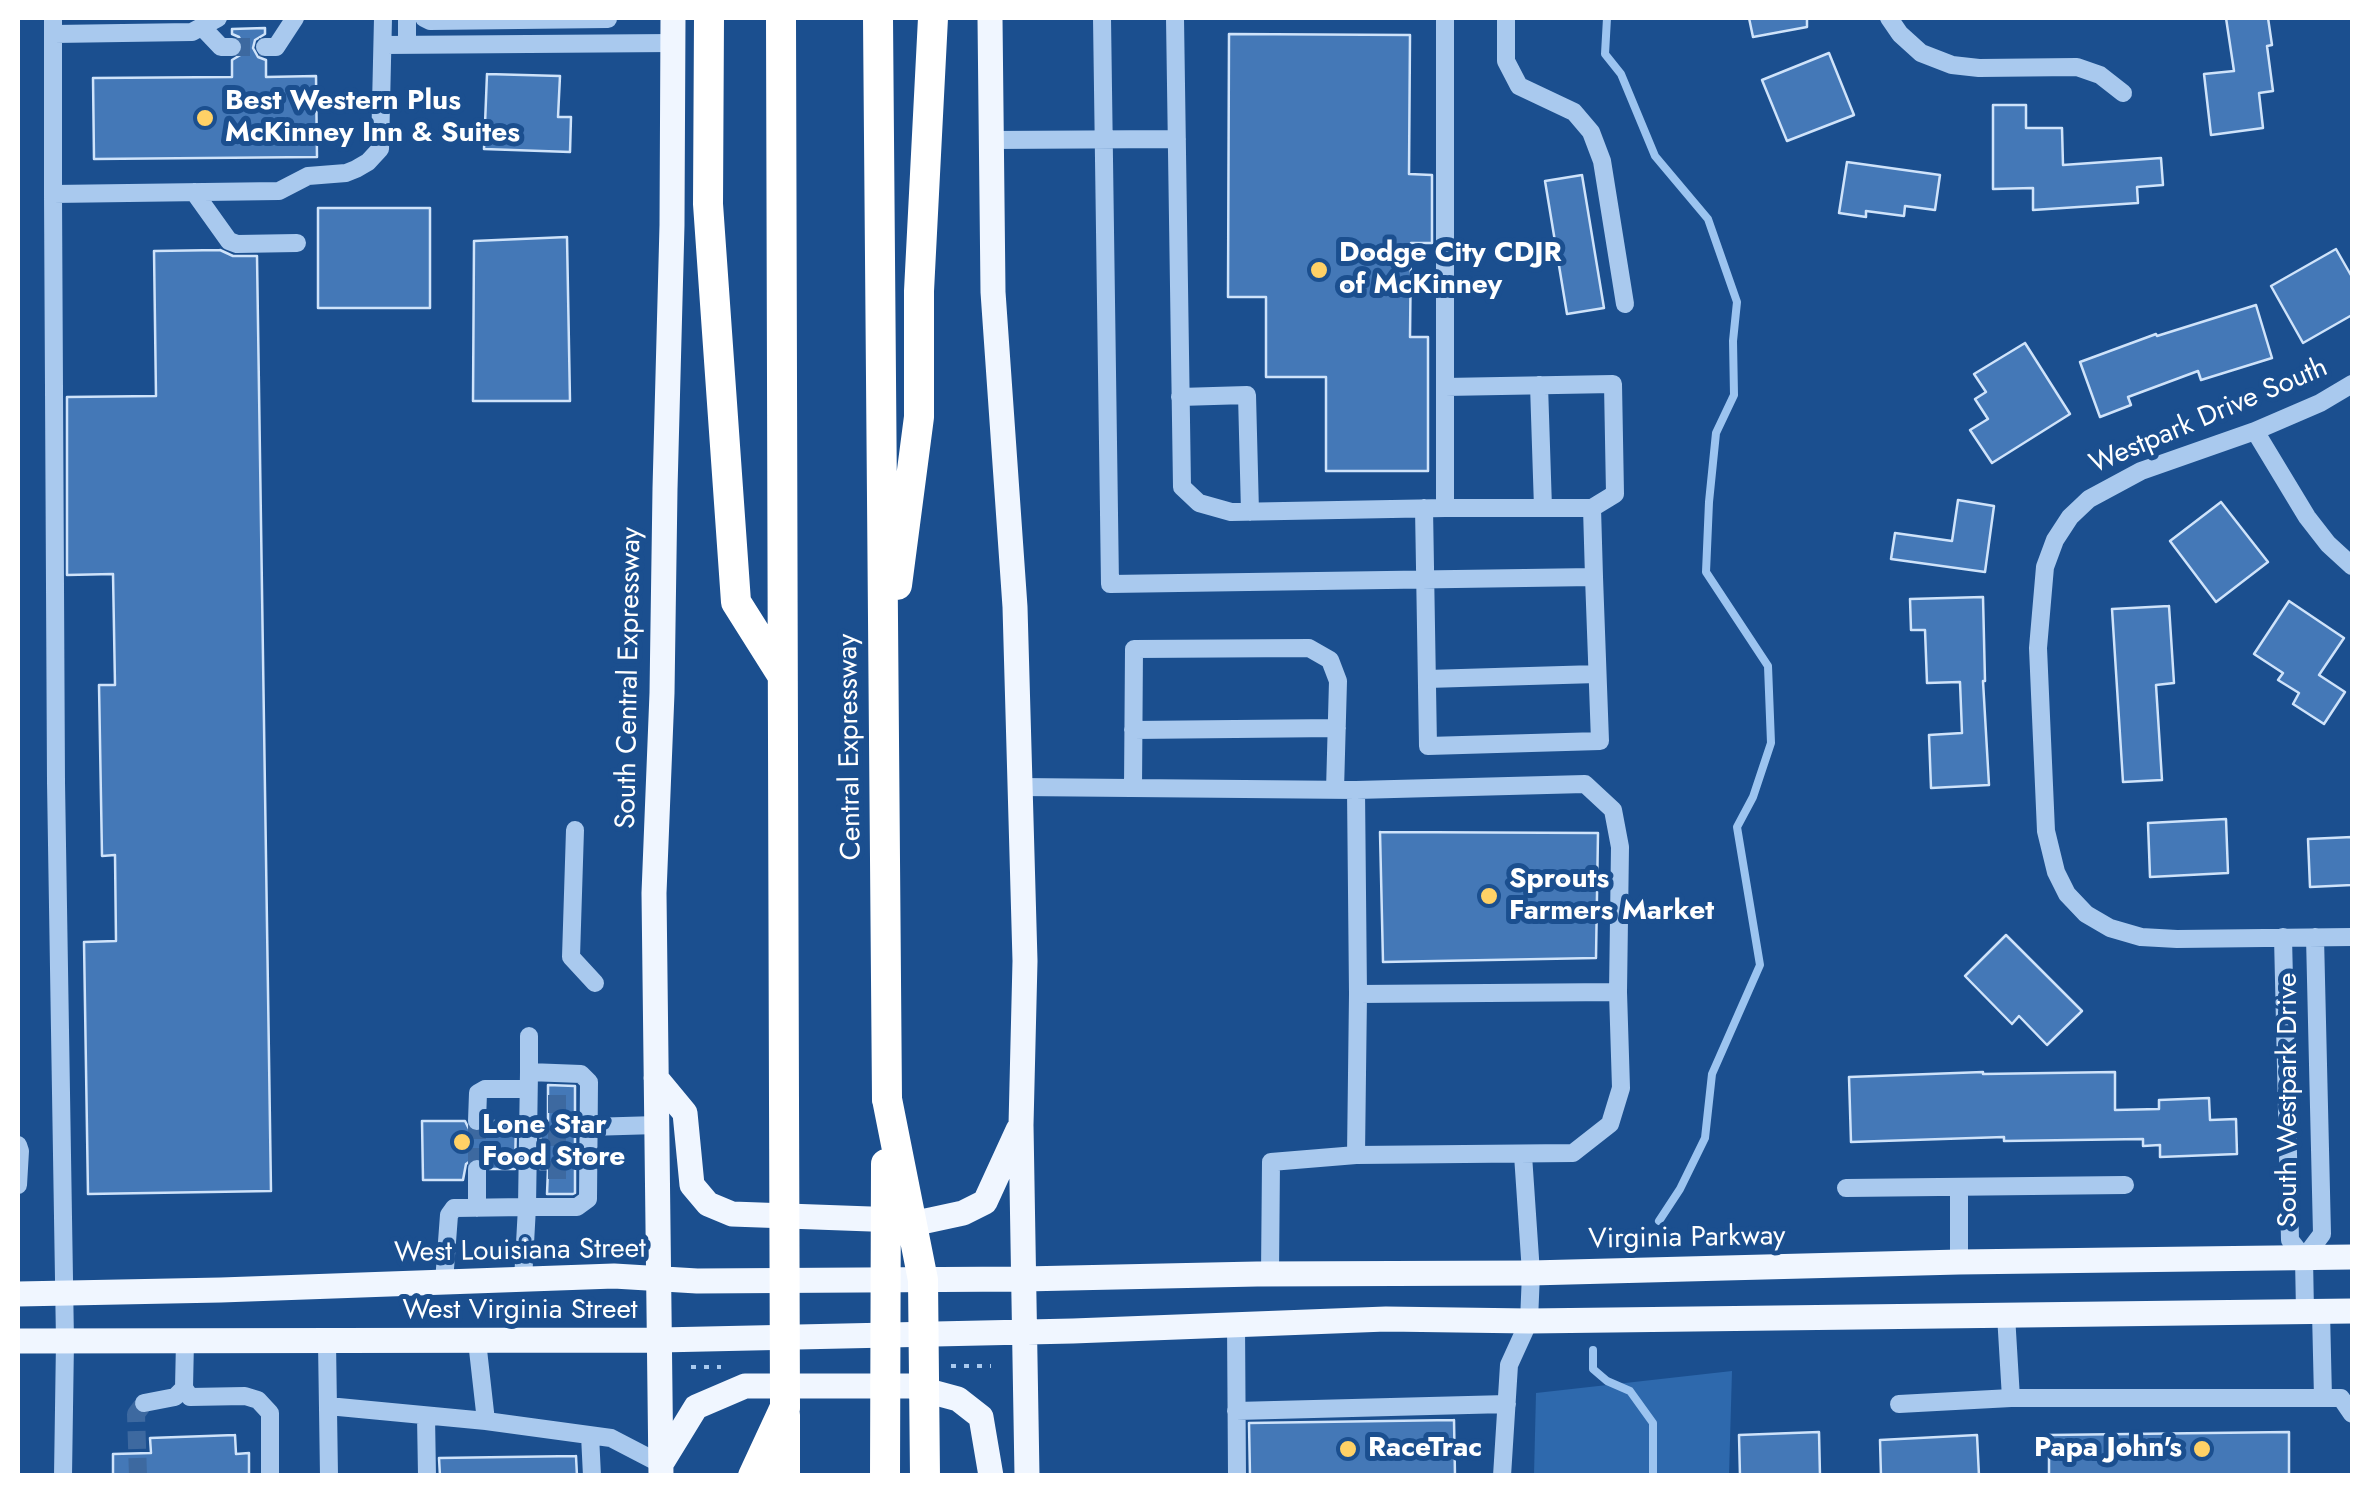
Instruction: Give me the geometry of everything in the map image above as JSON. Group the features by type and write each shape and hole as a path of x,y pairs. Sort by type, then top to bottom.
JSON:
{"highway":[{"path":"710,18 708,204 736,602 783,677"},
{"path":"781,18 785,1476"},
{"name":"Central Expressway","path":"878,18 885,1476"},
{"path":"882,692 919,417 919,291 933,18"},
{"path":"886,1099 923,1280 925,1476"},
{"path":"753,1476 785,1407"}],"main road":[{"path":"990,18 993,292 1015,607 1024,961 1021,1125 1026,1476"},
{"name":"South Central Expressway","path":"661,1470 654,893 662,693 673,30"},
{"path":"656,1078 685,1113 692,1186 708,1204 732,1214 926,1221 963,1213 985,1202 1021,1125"},
{"name":"Virginia Parkway","path":"1023,1279 2352,1258"},
{"name":"West Louisiana Street","path":"18,1294 614,1276 716,1281 1023,1279"},
{"path":"1023,1332 1386,1319 1529,1321 2352,1312"},
{"name":"West Virginia Street","path":"18,1342 660,1340 1023,1332"},
{"path":"661,1470 696,1407 745,1386 910,1386 958,1399 981,1417 991,1476"}],"street":[{"path":"265,47 276,47 295,18"},
{"path":"53,194 279,191 308,176 346,173 368,162 380,150 384,18"},
{"path":"407,18 407,45"},
{"path":"424,18 608,18"},
{"path":"1102,18 1110,584 1594,577"},
{"path":"1175,18 1182,487 1199,503 1231,512 1592,508 1615,494 1613,384 1445,387"},
{"path":"1445,18 1445,508"},
{"path":"1506,18 1506,61 1519,86 1574,112 1591,132 1602,160 1625,304"},
{"path":"1890,18 1900,34 1921,52 1952,65 2077,67 2100,76 2123,93"},
{"path":"63,1476 53,26 192,32 210,22 221,46 232,47"},
{"path":"384,45 673,30"},
{"path":"992,140 1177,139"},
{"path":"194,192 229,241 297,243"},
{"name":"Westpark Drive South","path":"2352,384 2320,403 2255,431 2141,471 2089,499 2070,517 2055,540 2045,567 2038,648 2046,831 2056,872 2067,894 2086,914 2110,928 2141,937 2352,936"},
{"path":"1539,385 1543,508"},
{"path":"1180,397 1247,395 1250,512"},
{"path":"2255,431 2307,517 2352,566"},
{"path":"1424,508 1428,746 1600,741 1592,508"},
{"path":"1133,788 1134,650 1309,648 1330,660 1338,681 1335,790"},
{"path":"1427,679 1598,674"},
{"path":"1134,730 1337,728"},
{"path":"1019,787 1356,790 1585,784 1613,810 1620,847 1621,1088 1610,1124 1573,1152 1356,1155 1271,1162 1270,1274"},
{"path":"1356,790 1356,1155"},
{"path":"575,830 572,957 594,982"},
{"name":"South Westpark Drive","path":"2304,1258 2322,1234 2314,936"},
{"name":"South Westpark Drive","path":"2283,938 2290,1240 2304,1258 2323,1398"},
{"path":"1358,994 1618,992"},
{"path":"523,1280 529,1036"},
{"path":"444,1282 449,1215 454,1208 578,1207 588,1199 581,1170 582,1104 589,1082 581,1074 528,1088 485,1089 478,1094 477,1121"},
{"path":"528,1088 548,1104"},
{"path":"584,1134 657,1125"},
{"path":"528,1136 548,1137"},
{"path":"18,1145 18,1185"},
{"path":"1502,1476 1510,1365 1529,1321 1531,1273 1523,1155"},
{"path":"477,1169 477,1208"},
{"path":"527,1170 548,1170"},
{"path":"1846,1188 2125,1185"},
{"path":"1959,1186 1959,1262"},
{"path":"2006,1315 2011,1398"},
{"path":"1236,1324 1237,1476"},
{"path":"185,1341 184,1388 190,1396 245,1396 258,1400 270,1413 270,1476"},
{"path":"477,1341 486,1421"},
{"path":"327,1342 329,1476"},
{"path":"144,1403 175,1397 184,1388"},
{"path":"1900,1404 2011,1398 2341,1398 2352,1414"},
{"path":"1236,1411 1507,1404"},
{"path":"328,1406 610,1438 661,1470"},
{"path":"426,1416 428,1476"},
{"path":"590,1435 592,1476"}],"shaded area":[{"path":"1732,1371 1729,1475 1534,1475 1536,1393"}],"building":[{"path":"1749,18 1807,18 1807,27 1753,37"},
{"path":"2226,18 2268,18 2273,91 2259,93 2263,128 2211,135 2204,74 2234,71"},
{"name":"Best Western Plus McKinney Inn & Suites","path":"265,28 265,34 255,40 253,48 258,57 266,60 266,77 316,76 317,157 94,159 93,78 232,77 232,60 242,54 244,46 232,29"},
{"name":"Dodge City CDJR of McKinney","path":"1229,34 1410,35 1409,174 1432,175 1432,243 1411,243 1410,337 1428,337 1428,471 1326,471 1326,377 1266,377 1266,297 1228,297"},
{"path":"1829,53 1854,115 1787,141 1762,80"},
{"path":"487,74 560,76 558,117 571,117 570,152 484,149"},
{"path":"1993,105 2026,105 2026,128 2062,128 2063,165 2161,158 2163,185 2137,187 2138,203 2033,210 2033,188 1993,189"},
{"path":"1847,162 1940,175 1935,210 1905,206 1904,216 1866,211 1866,217 1839,213"},
{"path":"1582,175 1604,308 1567,314 1545,181"},
{"path":"318,208 430,208 430,308 318,308"},
{"path":"567,237 570,401 473,401 474,241"},
{"path":"2336,249 2352,277 2352,315 2303,343 2271,286"},
{"path":"220,250 233,256 257,256 271,1191 88,1194 84,942 116,941 115,855 102,856 99,685 115,685 113,574 67,575 67,397 156,396 154,251"},
{"path":"2256,305 2272,358 2201,380 2198,371 2128,397 2131,405 2100,417 2080,362 2156,334"},
{"path":"2025,343 2070,414 1992,463 1970,430 1988,419 1975,399 1986,392 1974,374"},
{"path":"1958,500 1994,506 1985,572 1891,559 1895,533 1952,541"},
{"path":"2221,502 2268,562 2216,602 2170,541"},
{"path":"1983,597 1989,785 1931,788 1929,735 1962,733 1960,682 1927,683 1925,630 1911,630 1910,599"},
{"path":"2289,601 2344,638 2319,675 2345,692 2324,724 2293,704 2299,693 2278,680 2283,673 2254,654"},
{"path":"2169,606 2174,683 2156,685 2162,780 2123,782 2112,609"},
{"path":"2226,819 2228,873 2150,877 2148,823"},
{"name":"Sprouts Farmers Market","path":"1380,832 1598,833 1596,958 1383,962"},
{"path":"2352,837 2352,885 2310,887 2308,839"},
{"path":"2006,935 2082,1011 2047,1045 2019,1016 2012,1024 1965,976"},
{"path":"2115,1072 2115,1110 2159,1109 2159,1100 2209,1098 2210,1120 2236,1119 2237,1154 2160,1157 2160,1145 2143,1146 2143,1139 2004,1141 2004,1137 1851,1142 1849,1077"},
{"path":"548,1085 575,1086 573,1194 547,1194 548,1169 540,1169 541,1121 548,1121"},
{"path":"422,1121 465,1121 470,1131 478,1133 490,1121 516,1121 515,1169 490,1169 484,1159 476,1157 466,1164 463,1180 423,1180"},
{"name":"RaceTrac","path":"1454,1420 1455,1476 1250,1476 1249,1423"},
{"path":"1819,1432 1820,1476 1740,1476 1739,1435"},
{"path":"2289,1432 2289,1476 2049,1476 2049,1435"},
{"path":"235,1435 236,1454 249,1453 249,1476 113,1476 113,1454 151,1453 150,1438"},
{"path":"1977,1435 1979,1476 1881,1476 1880,1440"},
{"path":"576,1456 577,1476 440,1476 439,1458"}],"waterway":[{"path":"1607,18 1605,54 1621,74 1655,156 1708,219 1737,302 1734,395 1716,433 1706,572 1768,666 1771,743 1753,797 1737,827 1760,965 1712,1074 1705,1138 1659,1221"},
{"path":"1593,1350 1593,1369 1607,1381 1630,1391 1653,1423 1653,1476"}],"tunnel":[{"path":"232,47 265,47"},
{"path":"548,1104 575,1104"},
{"path":"477,1121 477,1169"},
{"path":"548,1137 575,1137"},
{"path":"548,1170 575,1170"},
{"path":"138,1476 136,1414 144,1403"}],"place":[{"name":"Best Western Plus McKinney Inn & Suites","path":"205,118"},
{"name":"Dodge City CDJR of McKinney","path":"1319,270"},
{"name":"Sprouts Farmers Market","path":"1489,896"},
{"name":"Lone Star Food Store","path":"462,1142"},
{"name":"RaceTrac","path":"1348,1449"},
{"name":"Papa John's","path":"2202,1449"}]}
